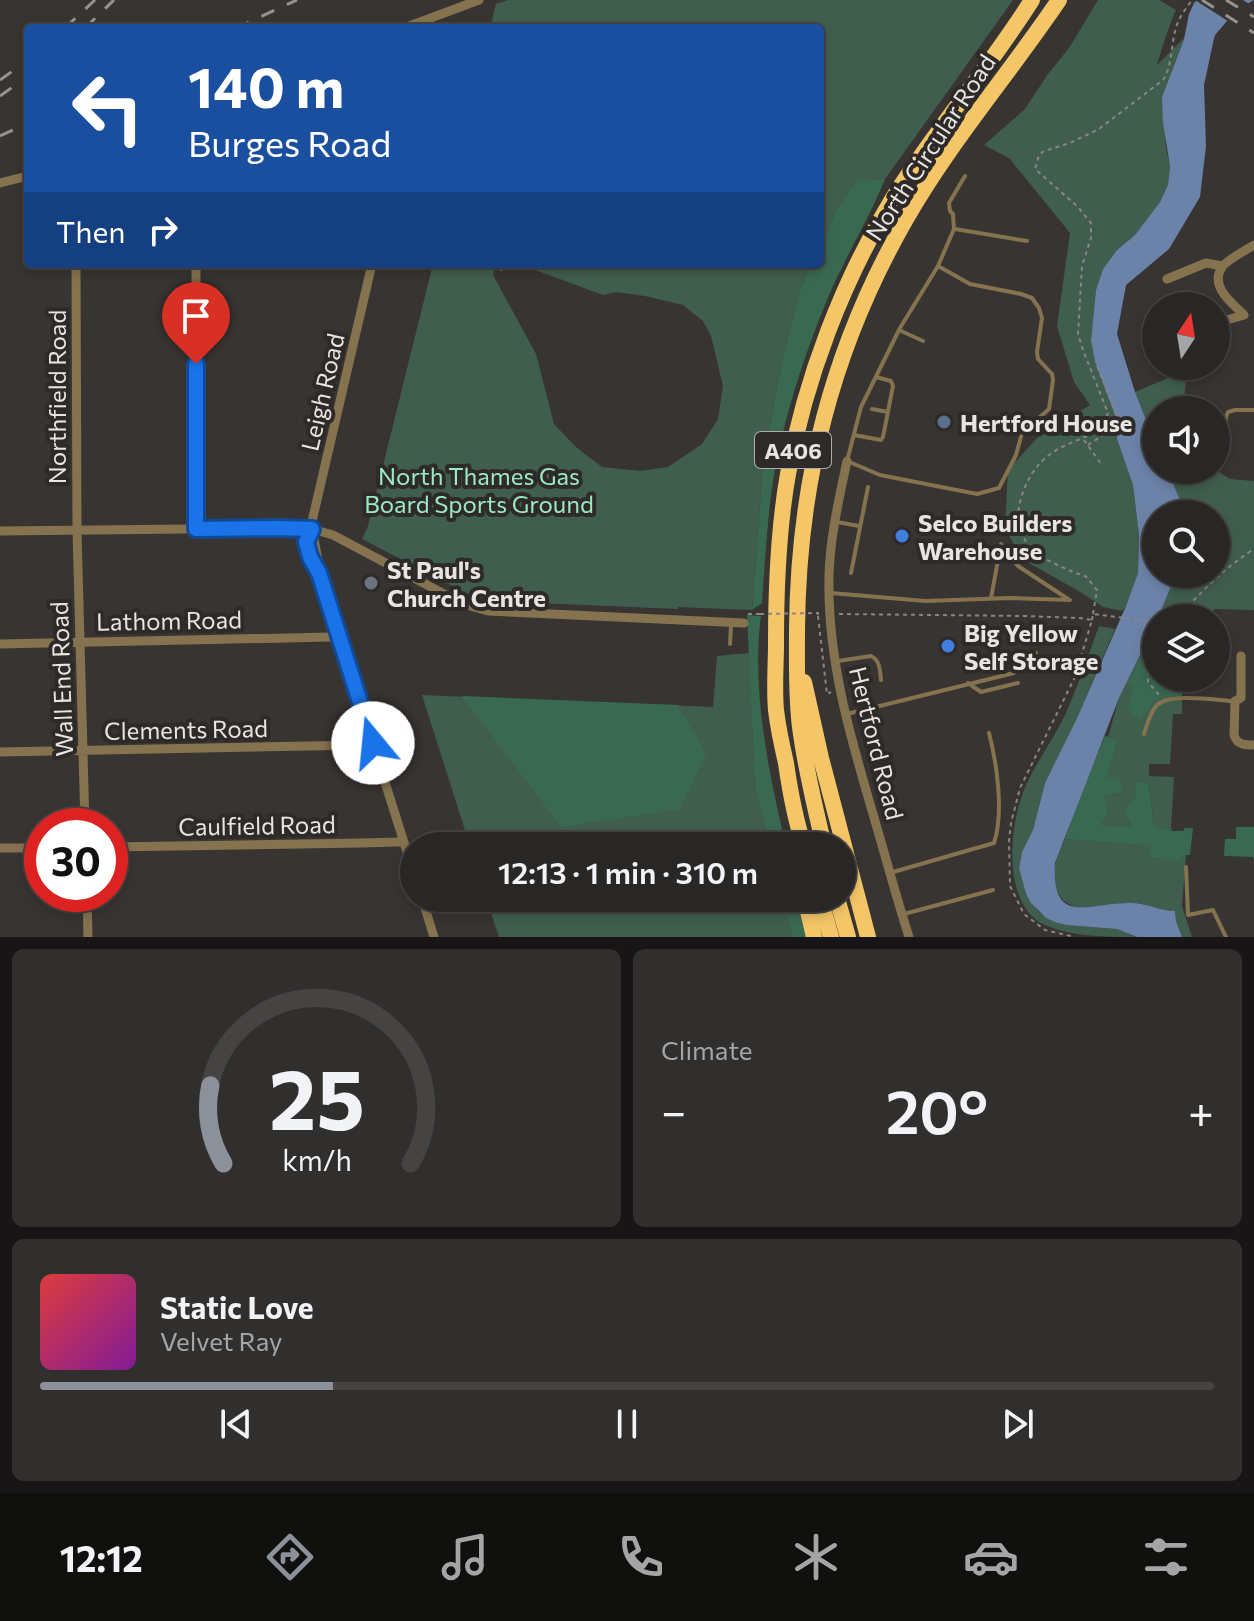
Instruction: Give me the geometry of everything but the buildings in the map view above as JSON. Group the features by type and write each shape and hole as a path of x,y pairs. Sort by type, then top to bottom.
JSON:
{"highway":[{"name":"North Circular Road","path":"800,832 776,709 776,595 788,475 801,415 818,358 865,249 925,150 1032,0"},
{"name":"North Circular Road","path":"821,832 799,725 797,597 809,478 822,420 860,313 906,219 1059,0"},
{"name":"A406","path":"797,657 868,937"},
{"name":"A406","path":"776,709 782,801 790,832"},
{"path":"808,912 814,937"},
{"path":"830,912 831,937"},
{"path":"835,912 848,937"}],"street":[{"path":"422,24 479,0"},
{"path":"0,183 24,177"},
{"path":"1222,292 1218,280 1222,266 1254,245"},
{"path":"1167,279 1206,263 1222,266"},
{"name":"Northfield Road","path":"76,268 77,531"},
{"path":"196,268 196,529"},
{"name":"Leigh Road","path":"371,268 312,529 306,542 319,573 400,832"},
{"path":"1230,301 1244,315 1230,319"},
{"name":"Hertford Road","path":"847,461 835,521 829,592 836,662 845,715 909,937"},
{"path":"0,531 312,529 333,535 463,604 488,611 744,623"},
{"name":"Wall End Road","path":"77,531 85,808"},
{"name":"Lathom Road","path":"0,644 339,635"},
{"path":"1241,656 1241,698 1235,701 1236,740 1241,745 1254,745"},
{"name":"Clements Road","path":"0,752 373,743"},
{"name":"Caulfield Road","path":"128,847 400,841"},
{"path":"0,848 24,848"},
{"path":"87,912 88,937"},
{"path":"426,912 434,937"}],"lane":[{"path":"938,266 970,284 1032,298 1042,318 1038,359 1052,374 1049,409 1028,424 1022,433 1016,455 999,488 977,494 880,475 847,461 861,407 899,330 938,266 954,229 949,203 965,176"},
{"path":"954,229 1027,241"},
{"path":"899,330 923,341"},
{"path":"854,435 881,440 893,383 876,377"},
{"path":"872,409 888,412"},
{"path":"1230,411 1254,410"},
{"path":"851,573 868,487"},
{"path":"835,521 859,526"},
{"path":"829,592 925,601 991,598 1070,600 1018,566 1001,544 991,598"},
{"path":"730,644 731,622"},
{"path":"845,715 1014,673 1026,656 1036,653"},
{"path":"836,662 871,656 879,664 881,680"},
{"path":"968,683 981,692 1018,683"},
{"path":"1144,734 1155,708 1165,701 1177,698 1235,701"},
{"path":"890,873 994,843 998,830 996,762 989,733"},
{"path":"1186,867 1188,915 1213,910 1226,937"},
{"path":"902,915 993,890"}],"path":[{"path":"1075,937 1045,930 1024,914 1010,886 1009,841 1020,788 1075,677 1092,620 1097,590 1084,575 1045,559 1032,549 1020,529 1019,503 1029,475 1061,447 1083,439 1100,428 1108,413 1078,334 1082,266 1092,230 1091,223 1077,206 1035,169 1039,155 1044,151 1099,129 1163,80 1169,71 1178,22 1192,0"},
{"path":"1088,445 1120,424 1096,363"},
{"path":"1083,439 1102,465"},
{"path":"1190,604 1228,567 1254,549"},
{"path":"760,614 818,613 827,691"},
{"path":"830,614 1092,620"},
{"path":"1093,614 1142,620"},
{"path":"1157,692 1165,701"}],"green space":[{"path":"508,0 1013,0 885,179 857,182 837,209 824,237 824,24 491,24 496,4"},
{"path":"1098,0 1159,0 1176,10 1157,65 1184,38 1162,97 1170,166 1168,185 1160,202 1135,235 1118,249 1103,269 1096,290 1091,340 1095,362 1118,423 1117,439 1133,485 1139,535 1138,573 1122,611 1103,607 1022,559 1005,528 1008,470 1037,438 1090,405 1074,382 1057,326 1070,233 1009,158 984,145 1025,109 1069,48"},
{"path":"885,179 827,300 795,389 773,481 762,603 752,610 763,462 783,356 801,287 809,268 824,268 824,237 837,209 857,181"},
{"name":"North Thames Gas Board Sports Ground","path":"432,268 495,268 493,275 536,354 554,424 576,447 602,467 640,471 668,467 702,444 718,419 723,386 711,336 703,321 683,305 616,292 603,295 530,268 809,268 801,287 783,356 763,462 752,610 493,601 468,594 362,539 368,526"},
{"path":"1163,380 1186,380 1184,396 1142,396 1142,410 1135,392"},
{"path":"1230,479 1254,481 1254,610 1230,609 1230,604 1164,604 1170,588 1230,588 1230,500 1177,500 1171,484 1230,484"},
{"path":"747,615 761,616 758,673 763,732 783,832 766,832 755,788"},
{"path":"1099,626 1115,629 1045,783 1019,868 1026,894 1046,918 1066,925 1117,929 1137,937 1075,934 1051,928 1028,911 1019,896 1014,877 1013,835 1022,796 1065,716"},
{"path":"1142,650 1142,692 1182,692 1182,714 1173,714 1170,764 1149,764 1149,776 1174,777 1173,831 1154,826 1149,784 1137,780 1135,797 1126,811 1132,826 1099,825 1109,811 1105,796 1121,793 1108,777 1118,740 1108,737 1119,698"},
{"path":"749,653 755,788 766,832 466,832 422,695 713,707 717,656"},
{"path":"1142,653 1142,692 1182,692 1182,700 1155,699 1140,721 1128,711 1133,688 1128,683"},
{"path":"462,696 678,705 706,754 680,809 561,827"},
{"path":"1105,736 1118,740 1108,777 1122,781 1121,793 1105,796 1109,811 1100,825 1132,826 1125,811 1135,797 1136,780 1149,784 1154,826 1173,831 1193,828 1190,855 1181,855 1182,861 1151,858 1151,846 1065,839"},
{"path":"1236,827 1254,827 1254,863 1253,857 1224,856 1225,839 1236,839"},
{"path":"1065,839 1152,846 1152,858 1182,860 1180,855 1186,855 1182,906 1192,937 1182,937 1175,911 1138,903 1088,907 1067,903 1058,892 1054,878 1056,862"},
{"path":"491,912 785,912 792,937 499,937"},
{"path":"785,912 802,912 808,937 792,937"}],"water":[{"path":"1197,0 1254,0 1227,21 1215,35 1204,85 1206,146 1200,197 1169,249 1126,285 1117,334 1142,410 1142,484 1173,484 1180,500 1142,500 1142,588 1170,588 1164,604 1142,604 1142,651 1119,698 1055,863 1055,883 1059,897 1066,904 1088,907 1137,903 1175,911 1182,937 1137,937 1117,929 1066,925 1046,918 1026,894 1019,868 1045,783 1077,718 1138,573 1139,535 1133,485 1117,439 1118,423 1095,362 1091,340 1096,290 1103,269 1117,250 1135,235 1160,202 1168,185 1170,166 1162,97"}],"pier":[{"path":"1195,0 1243,0 1252,6 1231,23"}],"railway":[{"path":"69,24 95,0"},
{"path":"89,24 114,0"},
{"path":"245,24 297,0"},
{"path":"1202,0 1254,33"},
{"path":"1226,0 1254,17"},
{"path":"0,80 24,63"},
{"path":"0,96 24,79"},
{"path":"0,136 24,125"}],"place":[{"name":"Hertford House","path":"944,422"},
{"name":"Selco Builders Warehouse","path":"902,536"},
{"name":"St Paul's Church Centre","path":"371,583"},
{"name":"Big Yellow Self Storage","path":"948,646"}],"route":[{"path":"196,364 196,529 312,529 306,542 310,557 319,573 373,743"}]}
